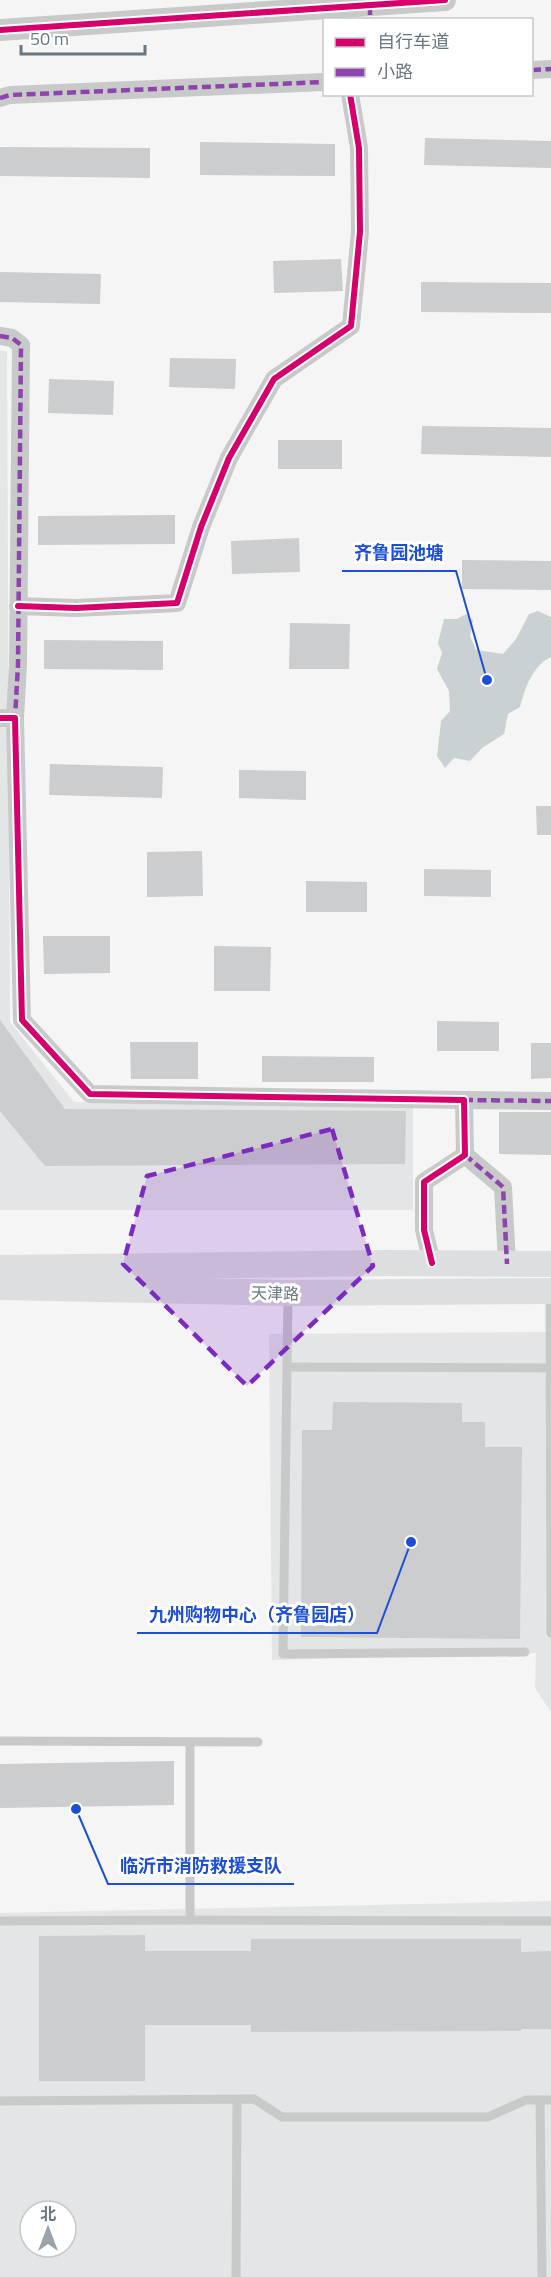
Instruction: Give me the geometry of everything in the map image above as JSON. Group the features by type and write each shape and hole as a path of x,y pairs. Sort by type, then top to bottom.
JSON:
{"main road":[{"name":"天津路","path":"0,1268 432,1263 551,1264"},
{"name":"天津路","path":"0,1287 288,1293 550,1291"}],"street":[{"path":"0,22 332,0"},
{"path":"0,30 370,13 445,0"},
{"path":"533,70 551,69"},
{"path":"0,98 10,95 323,82"},
{"path":"18,606 76,608 177,603 201,527 229,458 274,380 351,326 360,232 359,148 350,96"},
{"path":"0,336 12,338 21,345 18,606 8,718 22,1020 90,1094 551,1101"},
{"path":"464,1100 465,1155 503,1187 507,1264"},
{"path":"432,1263 424,1230 424,1182 465,1155"}],"lane":[{"path":"550,1291 551,1633"},
{"path":"288,1293 283,1654 525,1652"},
{"path":"287,1367 550,1368"},
{"path":"0,1741 258,1743"},
{"path":"190,1742 190,1920"},
{"path":"0,1921 551,1921"},
{"path":"0,2101 254,2099 282,2117 488,2117 526,2100 551,2100"},
{"path":"236,2277 237,2100"},
{"path":"540,2100 542,2277"}],"highlighted area":[{"path":"332,1129 373,1266 247,1386 123,1264 147,1176"}],"shaded area":[{"path":"0,351 7,351 10,1022 74,1102 413,1105 413,1210 0,1210"},
{"path":"538,611 551,617 551,657 535,671 527,685 520,707 508,714 504,734 482,748 470,761 454,758 445,768 437,756 441,721 450,711 449,691 437,669 442,653 438,643 444,619 457,619 466,614 473,620 470,636 476,650 503,654 516,639 529,614"},
{"path":"551,1332 551,1712 535,1688 536,1653 272,1660 269,1334"},
{"path":"551,1901 551,2277 0,2277 0,1913"}],"building":[{"path":"425,138 551,141 551,168 424,165"},
{"path":"200,142 335,144 335,176 200,175"},
{"path":"0,147 150,148 150,178 0,176"},
{"path":"341,259 343,291 274,293 273,261"},
{"path":"0,272 101,274 100,304 0,302"},
{"path":"421,282 551,283 551,313 421,312"},
{"path":"170,358 236,359 235,389 169,387"},
{"path":"49,379 114,381 113,415 48,413"},
{"path":"422,426 551,428 551,457 421,454"},
{"path":"278,440 342,440 342,469 278,469"},
{"path":"175,515 175,544 38,545 38,516"},
{"path":"299,538 300,572 232,574 231,541"},
{"path":"462,560 551,561 551,590 462,589"},
{"path":"290,623 350,624 349,669 289,669"},
{"path":"44,640 163,641 163,670 44,669"},
{"path":"50,764 163,767 162,798 49,795"},
{"path":"239,770 306,771 306,800 239,798"},
{"path":"536,806 551,806 551,835 537,835"},
{"path":"202,851 203,896 147,897 147,852"},
{"path":"424,869 491,870 491,897 424,896"},
{"path":"306,881 367,882 367,912 306,912"},
{"path":"43,936 110,936 110,973 44,974"},
{"path":"214,946 271,947 270,991 214,991"},
{"path":"0,1020 65,1109 406,1111 405,1164 45,1166 0,1111"},
{"path":"437,1021 499,1022 499,1051 437,1051"},
{"path":"130,1042 198,1042 198,1079 131,1079"},
{"path":"531,1043 551,1043 551,1078 531,1079"},
{"path":"262,1056 374,1057 374,1082 262,1082"},
{"path":"499,1112 551,1112 551,1155 499,1154"},
{"path":"333,1402 462,1403 462,1422 485,1422 485,1447 522,1447 520,1639 301,1637 302,1430 332,1430"},
{"path":"174,1761 174,1805 0,1808 0,1764"},
{"path":"145,1935 145,1951 251,1951 251,1939 521,1939 521,1952 551,1951 551,2029 251,2032 251,2025 145,2025 145,2081 39,2081 39,1936"}],"marked path":[{"path":"370,6 370,18"},
{"path":"533,70 551,69"},
{"path":"0,98 10,95 323,82"},
{"path":"0,336 12,338 21,345 18,665 15,718"},
{"path":"464,1100 551,1101"},
{"path":"465,1155 503,1187 507,1264"}],"cycle path":[{"path":"0,30 445,0"},
{"path":"18,606 76,608 177,603 201,527 229,458 274,379 351,326 360,232 359,148 350,96"},
{"path":"0,718 15,718 22,1020 90,1094 464,1100 465,1155 424,1182 424,1230 432,1263"}],"place":[{"name":"齐鲁园池塘","path":"487,680"},
{"name":"九州购物中心（齐鲁园店）","path":"411,1542"},
{"name":"临沂市消防救援支队","path":"76,1809"}]}
